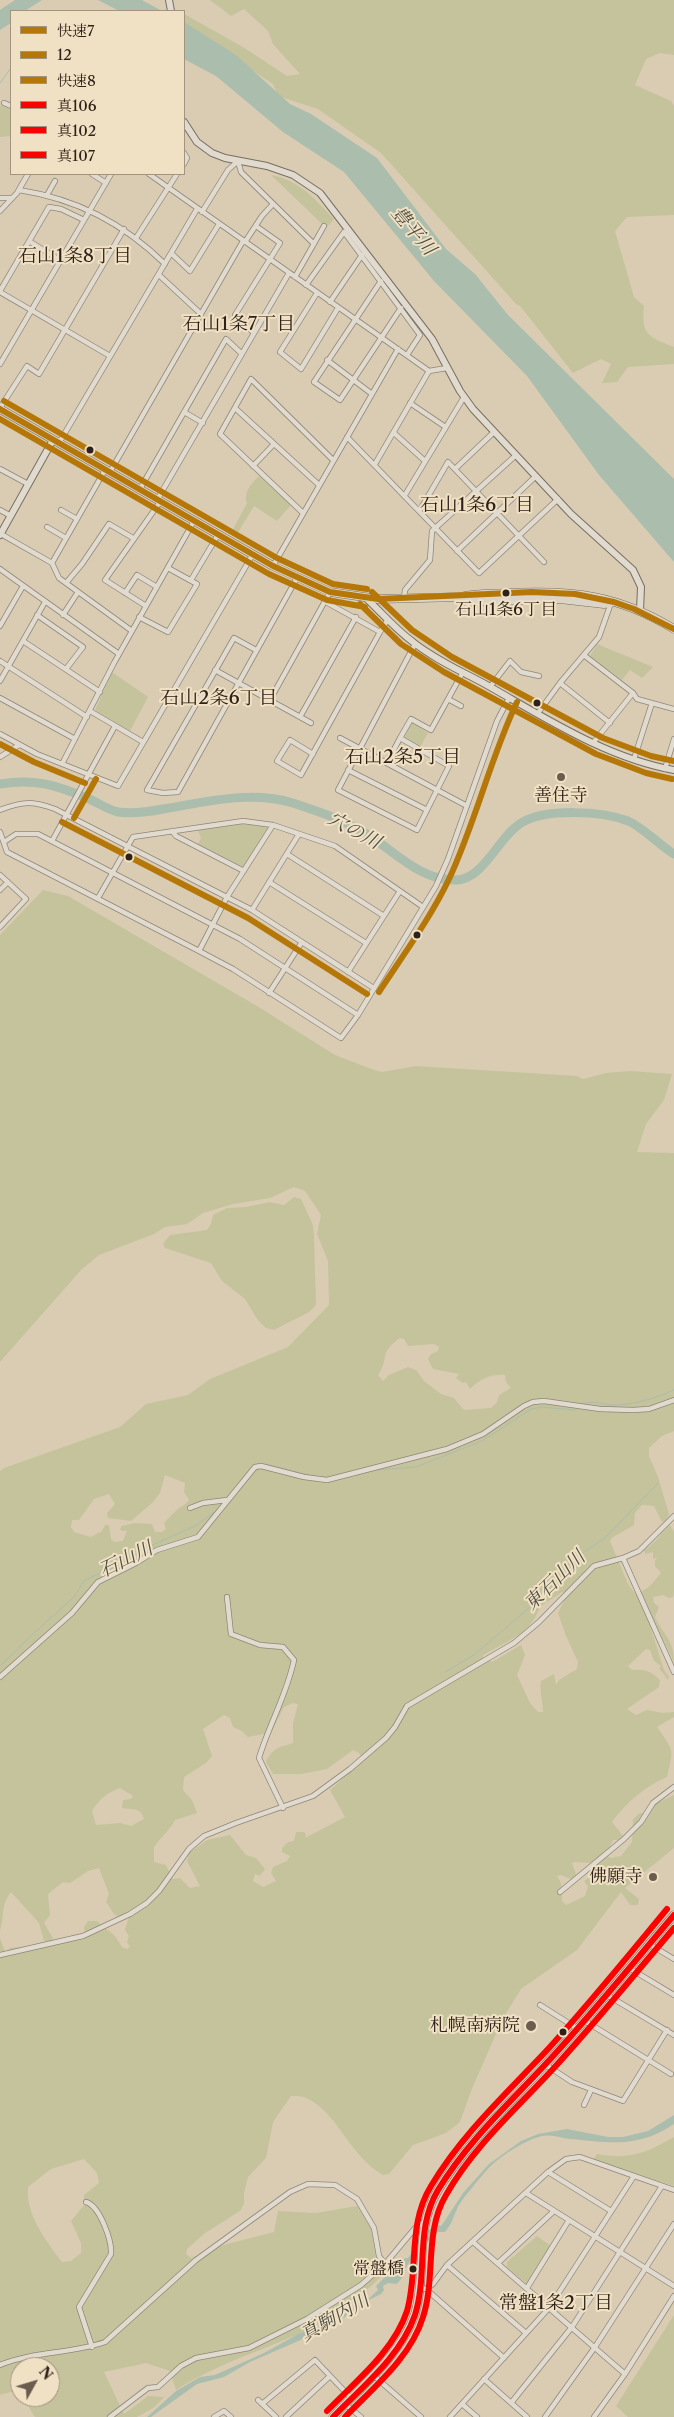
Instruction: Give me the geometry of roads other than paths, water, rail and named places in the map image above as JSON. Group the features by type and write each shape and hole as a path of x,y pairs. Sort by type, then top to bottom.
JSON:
{"highway":[{"path":"0,409 273,566 330,592 366,598 404,599 460,597 469,594 558,592 606,598 611,602 640,612 674,629"},
{"path":"333,2417 373,2375 407,2332 423,2289 421,2259 423,2225 432,2201 447,2177 495,2118 578,2029 674,1915"}],"street":[{"path":"4,103 10,106"},
{"path":"185,124 197,142 204,148 225,158 267,166 293,175 320,193 432,338 464,397 515,456 633,570 642,587 640,612"},
{"path":"238,161 241,172 314,244"},
{"path":"202,212 228,170 238,161"},
{"path":"0,211 19,190 27,175"},
{"path":"94,175 106,183"},
{"path":"0,363 110,175"},
{"path":"150,175 406,356 430,371 447,368"},
{"path":"136,238 176,175"},
{"path":"47,194 55,181"},
{"path":"19,190 47,194 90,210 124,229 165,264"},
{"path":"0,198 12,198"},
{"path":"52,563 76,519 107,471 244,242 273,204"},
{"path":"84,220 61,209 49,207 0,291 110,356"},
{"path":"132,631 58,578 52,563 0,535 28,484 110,356 197,209"},
{"path":"171,253 190,271 219,224"},
{"path":"254,333 235,314 280,243 256,226"},
{"path":"295,277 324,226"},
{"path":"0,409 27,366 39,374 124,229"},
{"path":"306,285 344,232 420,334 406,356"},
{"path":"29,241 61,261"},
{"path":"330,302 362,255"},
{"path":"146,606 105,580 159,501 202,422 289,273"},
{"path":"159,275 201,314"},
{"path":"380,281 314,382 340,400 400,308"},
{"path":"316,292 280,352 301,369 338,308"},
{"path":"139,490 226,339 242,354"},
{"path":"273,566 398,349"},
{"path":"327,360 372,394"},
{"path":"375,464 430,371"},
{"path":"302,514 220,434 251,379 333,460"},
{"path":"405,495 444,426 464,397"},
{"path":"410,403 444,426"},
{"path":"235,408 319,485"},
{"path":"184,412 202,422"},
{"path":"455,469 494,432"},
{"path":"394,433 425,461"},
{"path":"347,437 420,510 479,573 558,499"},
{"path":"253,466 274,444"},
{"path":"404,599 406,590 430,560 432,531 515,456"},
{"path":"420,510 448,462 544,562"},
{"path":"0,469 28,484"},
{"path":"457,551 536,476"},
{"path":"0,510 11,516"},
{"path":"61,510 76,519"},
{"path":"62,764 139,617 194,522"},
{"path":"66,583 74,571 82,564 109,524 133,538"},
{"path":"47,527 66,538"},
{"path":"191,580 218,534"},
{"path":"0,734 19,745 62,764 118,786 253,554"},
{"path":"139,617 168,632 197,584 168,568"},
{"path":"0,569 119,654"},
{"path":"125,594 137,575 157,587"},
{"path":"256,650 234,638 147,790 163,794 178,792 297,578"},
{"path":"0,626 23,586"},
{"path":"63,614 78,592"},
{"path":"270,700 330,592"},
{"path":"366,598 388,621 415,644 509,698 593,743 634,760 674,770"},
{"path":"324,601 380,632"},
{"path":"0,681 45,602"},
{"path":"538,713 560,683 585,656 599,637 611,602"},
{"path":"0,612 6,616"},
{"path":"37,615 83,647 66,669"},
{"path":"300,717 356,617"},
{"path":"313,754 290,740 277,761 301,775 313,754 380,632 388,621"},
{"path":"23,641 100,692"},
{"path":"400,738 449,766 417,830 338,790 415,644"},
{"path":"585,656 637,698 674,709"},
{"path":"0,661 87,717"},
{"path":"490,687 510,661 521,672 539,676"},
{"path":"216,670 311,723"},
{"path":"387,763 411,719 431,730 464,672"},
{"path":"560,683 610,723"},
{"path":"593,743 633,693"},
{"path":"0,698 75,739"},
{"path":"0,832 7,852 200,951 270,992 341,1038 358,1015 372,987 436,886 497,721 509,698"},
{"path":"448,699 460,706"},
{"path":"634,760 652,703"},
{"path":"90,711 143,742"},
{"path":"52,841 115,726"},
{"path":"340,738 467,806"},
{"path":"665,768 674,739"},
{"path":"0,757 19,745"},
{"path":"348,770 427,810"},
{"path":"0,810 17,803 36,802 66,814 252,910 372,987"},
{"path":"98,898 133,837 242,820 272,825 335,846 423,906"},
{"path":"200,951 227,897 272,825"},
{"path":"172,831 176,836 244,871"},
{"path":"4,842 16,834 38,834 240,939 358,1015"},
{"path":"252,910 299,834"},
{"path":"287,854 384,916"},
{"path":"0,875 26,899 0,927"},
{"path":"0,890 8,882"},
{"path":"269,882 366,943"},
{"path":"348,972 400,891"},
{"path":"270,992 302,942"},
{"path":"0,1677 72,1613 98,1582 157,1550 198,1536 255,1467 261,1466 304,1477 327,1480 447,1448 483,1434 533,1402 544,1401 600,1409 632,1410 649,1409 674,1400"},
{"path":"190,1508 203,1503 226,1502"},
{"path":"0,1955 83,1936 109,1926 147,1903 189,1849 204,1836 314,1796 350,1770 386,1738 407,1706 514,1643 539,1622 594,1566 623,1558 639,1550 674,1516"},
{"path":"623,1558 674,1672"},
{"path":"227,1596 231,1634 260,1645 283,1647 294,1660 290,1678 266,1735 259,1758 283,1808"},
{"path":"560,1892 624,1839 641,1822 653,1803 674,1787"},
{"path":"649,1944 674,1959"},
{"path":"629,1968 674,1996"},
{"path":"607,1995 674,2035"},
{"path":"540,2005 578,2029"},
{"path":"585,2021 671,2074"},
{"path":"546,2065 572,2082 623,2101 667,2030"},
{"path":"584,2105 591,2090"},
{"path":"504,2358 423,2289 433,2284 447,2265 560,2162 580,2157 674,2190"},
{"path":"548,2172 611,2211"},
{"path":"450,2417 549,2308 634,2176"},
{"path":"0,2365 18,2358 92,2347 105,2342 196,2260 290,2192 308,2184 335,2185 357,2199 374,2228 379,2256 385,2264"},
{"path":"511,2403 572,2327 662,2186"},
{"path":"526,2193 674,2286"},
{"path":"86,2202 90,2203 100,2217 112,2244 111,2254 79,2307 92,2347"},
{"path":"498,2263 554,2211"},
{"path":"527,2288 569,2220"},
{"path":"545,2417 595,2347 674,2224"},
{"path":"110,2417 148,2388 158,2387 181,2366 196,2358 249,2348 307,2319 360,2286 385,2264 412,2232 423,2225"},
{"path":"473,2242 625,2374"},
{"path":"447,2265 526,2333"},
{"path":"594,2417 625,2374 674,2296"},
{"path":"262,2404 315,2360 330,2376 360,2417"},
{"path":"373,2375 421,2417"},
{"path":"286,2417 330,2376"},
{"path":"484,2379 527,2417"},
{"path":"258,2400 276,2417"},
{"path":"462,2404 477,2417"},
{"path":"214,2417 224,2411 231,2417"}],"water":[{"path":"15,0 42,0 27,10 10,10 10,24 0,30 0,10"},
{"path":"98,0 142,0 160,10 117,10"},
{"name":"豊平川","path":"185,23 236,55 290,104 311,114 377,158 446,249 475,274 508,315 674,479 674,562 599,475 527,376 434,281 344,172 283,132 216,76 185,60"},
{"path":"674,2115 674,2124 661,2132 636,2140 599,2142 542,2136 520,2145 505,2154 487,2170 471,2189 457,2209 445,2232 438,2232 408,2264 401,2279 396,2284 388,2283 383,2286 384,2290 381,2294 365,2302 378,2290 376,2286 393,2269 397,2269 405,2258 408,2258 429,2230 437,2224 441,2226 463,2193 489,2164 521,2141 538,2134 567,2129 608,2137 623,2137 648,2131"},
{"path":"360,2299 365,2302 357,2310 319,2332 250,2362 224,2377 197,2384 151,2417 147,2417 176,2391 200,2377 215,2375 264,2353 300,2333 332,2322 353,2308 354,2302"}],"waterway":[{"path":"0,83 10,69"},
{"name":"穴の川","path":"0,784 34,782 55,786 76,793 106,808 124,813 146,812 228,798 261,797 277,799 311,809 347,823 374,839 406,862 429,875 442,879 455,880 465,878 474,873 513,829 521,823 532,818 559,813 589,813 628,821 674,854"},
{"name":"石山川","path":"582,1404 591,1402 613,1405 632,1403 674,1390"},
{"name":"石山川","path":"375,1470 416,1467 482,1441 531,1409 542,1407 575,1410"},
{"name":"石山川","path":"266,1464 308,1475"},
{"name":"石山川","path":"227,1505 256,1470 261,1468"},
{"name":"石山川","path":"329,1477 343,1473"},
{"name":"東石山川","path":"445,1672 474,1655 529,1608 572,1560 605,1538 658,1483"},
{"name":"石山川","path":"0,1666 73,1598 85,1580 123,1563 148,1547 195,1526 219,1509"}],"place":[{"name":"石山1条6丁目","path":"506,593"},
{"name":"善住寺","path":"561,777"},
{"name":"佛願寺","path":"653,1877"},
{"name":"札幌南病院","path":"531,2026"},
{"name":"常盤橋","path":"413,2269"}],"district":[{"name":"石山1条8丁目","path":"75,257"},
{"name":"石山1条7丁目","path":"239,325"},
{"name":"石山1条6丁目","path":"477,506"},
{"name":"石山2条6丁目","path":"219,699"},
{"name":"石山2条5丁目","path":"403,758"},
{"name":"常盤1条2丁目","path":"556,2304"}],"water label":[{"name":"真駒内川","path":"335,2318"}]}
